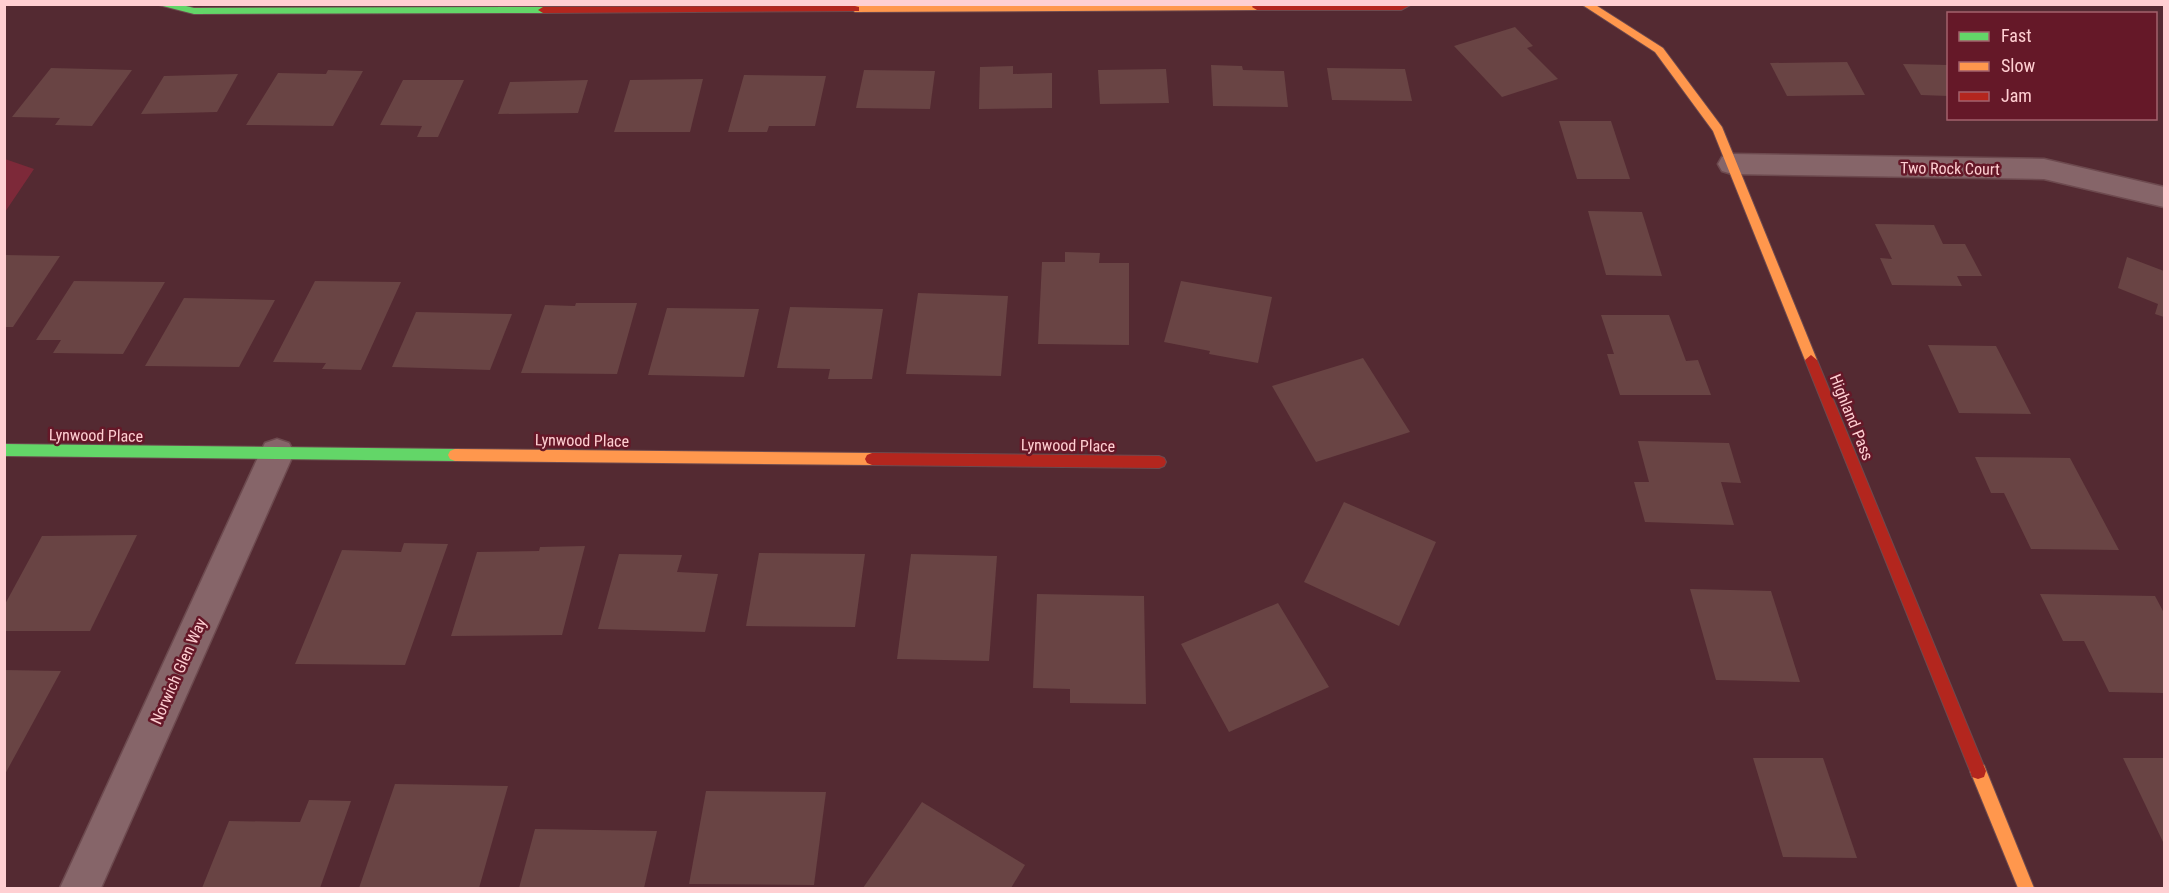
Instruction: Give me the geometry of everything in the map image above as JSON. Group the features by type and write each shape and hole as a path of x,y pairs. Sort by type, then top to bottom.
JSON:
{"street":[{"path":"160,4 194,10 463,7 1401,7 1407,4"},
{"name":"Highland Pass","path":"1586,4 1659,50 1718,130 2026,888"},
{"name":"Two Rock Court","path":"1732,164 2044,170 2164,197"},
{"name":"Lynwood Place","path":"4,450 1159,462"},
{"name":"Norwich Glen Way","path":"80,888 277,453"}],"shaded area":[{"path":"4,159 34,169 5,212"}],"building":[{"path":"1515,27 1533,46 1527,48 1558,79 1502,97 1454,46"},
{"path":"1847,62 1865,95 1787,96 1770,63"},
{"path":"1903,64 1947,65 1947,96 1921,95"},
{"path":"1211,65 1242,66 1243,70 1284,71 1288,107 1213,106"},
{"path":"1013,66 1013,74 1052,73 1052,108 979,109 980,67"},
{"path":"51,68 132,70 92,126 55,125 60,118 12,117"},
{"path":"1327,68 1405,69 1412,101 1332,100"},
{"path":"1166,69 1169,103 1100,104 1098,70"},
{"path":"328,70 363,71 333,126 246,125 278,73 326,74"},
{"path":"864,70 935,71 930,109 856,108"},
{"path":"238,74 217,112 141,114 164,76"},
{"path":"744,75 826,76 815,126 769,126 767,132 728,132"},
{"path":"703,79 690,132 614,132 630,80"},
{"path":"403,80 464,80 438,137 417,137 422,126 380,125"},
{"path":"588,80 578,113 498,114 510,82"},
{"path":"1559,121 1611,121 1630,179 1577,179"},
{"path":"1588,211 1642,212 1662,276 1606,275"},
{"path":"1875,224 1934,225 1943,244 1965,244 1982,276 1957,276 1962,286 1892,285 1880,258 1892,259"},
{"path":"1065,252 1100,253 1099,263 1129,263 1129,345 1038,344 1042,262 1065,262"},
{"path":"4,255 60,256 13,327 4,327"},
{"path":"2127,257 2164,271 2164,317 2155,314 2158,304 2118,288"},
{"path":"74,281 165,282 123,354 53,353 61,340 36,340"},
{"path":"315,281 401,282 361,370 322,369 326,363 273,362"},
{"path":"1181,281 1272,297 1258,363 1209,354 1210,351 1164,342"},
{"path":"918,293 1008,296 1001,376 906,374"},
{"path":"184,298 275,300 239,367 145,366"},
{"path":"576,303 637,303 617,374 521,373 545,305 575,306"},
{"path":"790,307 883,309 872,379 828,379 830,369 777,368"},
{"path":"667,308 759,309 744,377 648,375"},
{"path":"416,312 512,314 490,370 392,367"},
{"path":"1601,315 1669,315 1686,361 1698,360 1711,395 1620,395 1607,354 1614,354"},
{"path":"1928,345 1996,346 2031,414 1959,413"},
{"path":"1363,358 1410,432 1316,462 1272,386"},
{"path":"1638,441 1729,443 1741,483 1721,482 1734,525 1645,522 1634,482 1649,482"},
{"path":"1975,457 2070,458 2119,550 2031,549 2004,493 1991,493"},
{"path":"1344,502 1436,542 1399,626 1304,582"},
{"path":"137,535 90,631 4,631 4,606 42,536"},
{"path":"404,543 448,544 405,665 295,664 342,550 401,552"},
{"path":"585,546 562,635 451,636 477,552 539,551 540,547"},
{"path":"759,553 865,554 855,627 746,626"},
{"path":"619,554 682,555 677,572 718,574 705,632 598,629"},
{"path":"911,554 997,556 989,661 897,659"},
{"path":"1690,589 1771,591 1800,682 1716,680"},
{"path":"1037,594 1144,596 1146,704 1070,703 1070,689 1033,688"},
{"path":"2040,594 2155,596 2164,613 2164,693 2109,692 2084,641 2063,641"},
{"path":"1278,603 1329,687 1229,732 1181,644"},
{"path":"4,670 61,671 4,776"},
{"path":"1753,758 1823,758 1857,858 1783,857"},
{"path":"2123,758 2164,758 2164,844"},
{"path":"395,784 508,786 479,888 359,888"},
{"path":"706,791 826,792 814,885 689,884"},
{"path":"309,800 351,801 320,888 202,888 229,821 300,822"},
{"path":"922,802 1025,865 1011,888 863,888"},
{"path":"535,829 657,831 644,888 519,888"}],"traffic: fast":[{"path":"160,4 194,11 543,10"},
{"path":"4,450 455,455"}],"traffic: slow":[{"path":"1586,4 1659,50 1718,130 1811,360"},
{"path":"855,9 1257,7"},
{"path":"455,455 872,459"},
{"path":"1978,771 2026,888"}],"traffic: jam":[{"path":"1257,7 1401,7 1407,4"},
{"path":"543,10 855,9"},
{"path":"1811,360 1978,771"},
{"path":"872,459 1159,462"}]}
